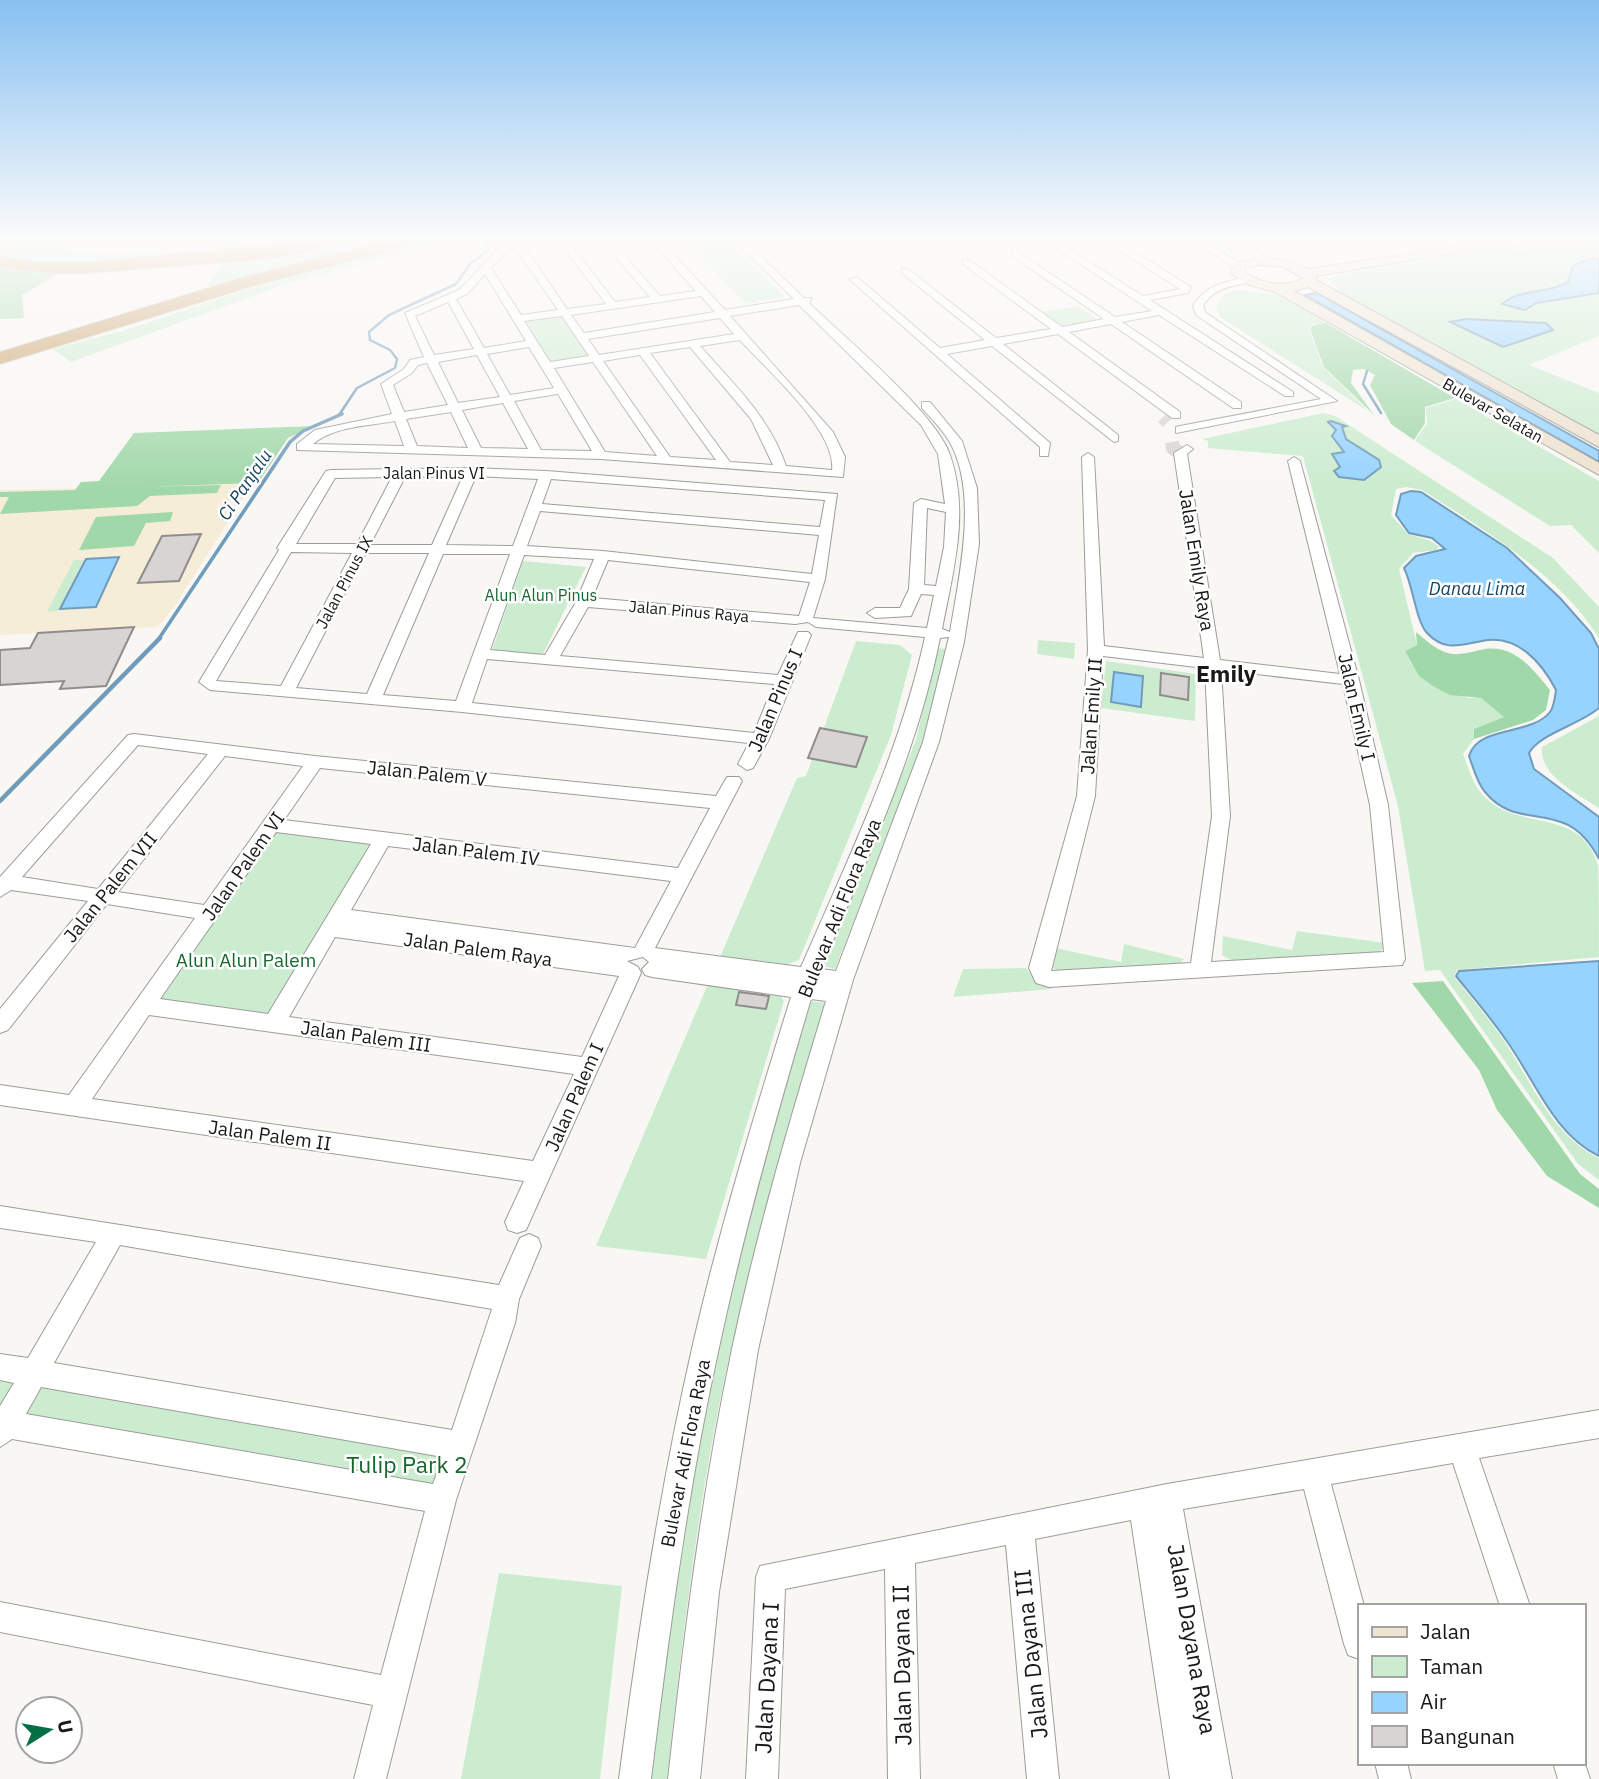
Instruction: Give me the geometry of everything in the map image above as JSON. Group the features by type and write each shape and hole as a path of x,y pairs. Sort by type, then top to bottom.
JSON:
{"highway":[{"path":"0,358 113,323"}],"main road":[{"name":"Bulevar Selatan","path":"1340,323 1599,470"},
{"name":"Bulevar Selatan","path":"1391,323 1599,442"}],"street":[{"path":"413,323 476,451"},
{"path":"465,323 536,452"},
{"path":"521,323 601,455"},
{"path":"572,323 667,461"},
{"path":"580,335 657,323"},
{"name":"Jalan Pinus I","path":"730,323 813,414 835,444 839,457 818,579 804,626 781,680 761,739 747,764"},
{"name":"Bulevar Adi Flora Raya","path":"635,1779 660,1585 706,1345 752,1159 806,983 908,739 951,547 953,509 944,454 926,423 828,323"},
{"name":"Bulevar Adi Flora Raya","path":"684,1779 704,1592 745,1350 788,1163 841,988 931,743 956,639 972,544 970,488 956,441 927,406 832,323"},
{"path":"904,323 1046,446 1044,453"},
{"path":"970,323 1114,438"},
{"path":"1043,323 1176,429 1331,401 1213,323"},
{"path":"938,352 1101,323"},
{"path":"1116,323 1237,405"},
{"path":"1178,323 1289,394"},
{"path":"547,366 742,336"},
{"path":"412,450 386,386 408,371 414,362 533,343"},
{"path":"692,344 761,425 776,447 781,469"},
{"path":"643,351 726,465"},
{"path":"562,390 342,426 319,433 301,447 601,455 781,469 835,485"},
{"path":"912,409 927,406"},
{"name":"Jalan Emily Raya","path":"1176,429 1213,664 1221,816 1200,968"},
{"name":"Jalan Emily II","path":"1088,457 1096,650 1086,796 1039,968 1043,977 1049,979 1200,968"},
{"name":"Jalan Emily I","path":"1200,968 1391,961 1396,958 1379,806 1351,680 1294,461"},
{"name":"Jalan Pinus IX","path":"286,692 401,472"},
{"path":"372,701 471,472"},
{"name":"Jalan Pinus VI","path":"284,548 331,474 471,472 835,485"},
{"path":"462,707 546,475"},
{"path":"875,612 906,612 916,590 920,496 953,509"},
{"path":"535,507 826,532"},
{"path":"761,739 462,707 210,685 207,682 284,548 517,550 603,555 818,579"},
{"path":"551,659 581,606 603,555"},
{"path":"916,590 940,592"},
{"name":"Jalan Pinus Raya","path":"581,606 956,639"},
{"path":"1096,650 1351,680"},
{"path":"480,654 781,680"},
{"path":"4,886 134,739"},
{"name":"Jalan Palem V","path":"134,739 315,762 721,803"},
{"name":"Jalan Palem VII","path":"0,1024 221,750"},
{"name":"Jalan Palem VI","path":"73,1107 315,762"},
{"name":"Jalan Palem I","path":"517,1222 587,1067 681,874 733,781"},
{"name":"Jalan Palem IV","path":"272,825 681,874"},
{"path":"274,1023 382,840"},
{"path":"4,886 211,913"},
{"name":"Jalan Palem Raya","path":"333,922 841,988"},
{"name":"Jalan Palem III","path":"146,1006 587,1067"},
{"name":"Jalan Palem II","path":"0,1095 540,1173"},
{"path":"0,1217 114,1233 506,1299"},
{"path":"114,1233 36,1372 2,1426 442,1500"},
{"path":"370,1779 390,1693 442,1500 502,1323 506,1299 529,1246"},
{"path":"0,1367 462,1446"},
{"path":"900,1552 1155,1501 1599,1424"},
{"path":"1461,1446 1515,1604"},
{"path":"1314,1472 1358,1640"},
{"name":"Jalan Dayana Raya","path":"1155,1501 1186,1779"},
{"name":"Jalan Dayana Raya","path":"1155,1501 1216,1779"},
{"name":"Jalan Dayana III","path":"1019,1528 1043,1779"},
{"name":"Jalan Dayana I","path":"762,1779 771,1577 900,1552"},
{"name":"Jalan Dayana II","path":"900,1552 904,1779"},
{"path":"0,1617 390,1693"}],"shaded area":[{"path":"252,484 176,604 158,627 0,635 0,490"}],"green space":[{"path":"146,323 178,323 71,362 53,349"},
{"path":"527,323 566,323 589,358 552,364"},
{"path":"1053,323 1095,323 1061,329"},
{"path":"1229,323 1326,323 1313,324 1309,329 1323,367 1368,411"},
{"path":"1326,323 1455,398 1425,407 1425,423 1414,440 1391,424 1370,385 1375,375 1364,369 1353,370 1351,383 1374,415 1324,367 1310,329 1313,325"},
{"path":"1396,323 1599,323 1599,336 1529,365 1599,393 1599,435"},
{"path":"1456,399 1599,481 1599,553 1571,525 1550,526 1415,441 1427,423 1426,408"},
{"path":"1323,413 1335,416 1553,558 1599,607 1599,638 1583,615 1563,594 1495,537 1422,490 1406,487 1396,489 1391,515 1408,534 1431,541 1439,547 1436,550 1413,553 1399,569 1417,645 1405,651 1419,676 1468,698 1481,698 1505,717 1474,729 1474,739 1463,754 1475,784 1495,806 1511,813 1562,826 1577,834 1589,846 1598,865 1599,957 1457,970 1454,976 1504,1041 1544,1107 1568,1136 1599,1158 1599,1180 1578,1164 1440,970 1425,971 1398,806 1303,456 1208,448 1208,441 1202,439"},
{"path":"315,426 288,438 258,483 144,487 221,485 217,493 150,496 137,506 0,514 9,497 0,497 0,492 75,490 81,482 99,481 134,433"},
{"path":"173,512 170,521 146,523 134,546 79,550 96,517"},
{"path":"74,560 84,560 58,611 47,612"},
{"name":"Alun Alun Pinus","path":"523,561 586,567 541,658 491,653"},
{"path":"1416,632 1433,646 1448,653 1496,649 1514,655 1530,667 1550,690 1546,710 1533,720 1474,739 1474,729 1504,717 1481,698 1450,695 1419,676 1405,651 1417,645"},
{"path":"1038,640 1075,643 1074,659 1037,654"},
{"path":"856,641 900,645 912,655 891,735 799,960 785,965 720,957 797,778 806,776"},
{"path":"937,648 946,649 924,742 835,969 824,966 916,740"},
{"path":"1106,661 1196,674 1195,721 1101,708"},
{"path":"1599,716 1599,808 1553,775 1543,757 1542,747"},
{"name":"Alun Alun Palem","path":"273,830 374,843 271,1017 157,1000"},
{"path":"1297,931 1385,943 1379,954 1238,964 1222,955 1223,936 1292,950"},
{"path":"1124,944 1184,959 1177,967 1063,973 1049,966 1055,948 1121,962"},
{"path":"1026,968 1036,981 1052,989 953,997 963,969"},
{"path":"1443,981 1580,1174 1599,1189 1599,1208 1547,1176 1497,1110 1479,1070 1412,983"},
{"path":"708,984 778,992 784,1001 706,1259 596,1246"},
{"path":"811,1001 825,1003 753,1259 710,1453 686,1616 667,1779 649,1779 678,1561 707,1398 749,1215"},
{"name":"Tulip Park 2","path":"0,1367 462,1446 442,1500 0,1423"},
{"path":"499,1573 622,1586 600,1779 461,1779"}],"water":[{"path":"1354,323 1371,323 1599,451 1599,462"},
{"path":"1452,323 1546,323 1553,330 1503,347"},
{"path":"1328,422 1346,426 1342,427 1346,439 1379,460 1381,467 1364,480 1339,477 1334,471 1340,467 1332,454 1344,452 1332,436 1336,430"},
{"name":"Danau Lima","path":"1421,492 1507,548 1560,598 1591,633 1599,649 1599,708 1541,740 1529,753 1534,769 1599,817 1599,859 1586,839 1572,827 1499,805 1480,784 1469,756 1474,746 1483,739 1541,720 1551,710 1556,690 1536,661 1517,646 1495,640 1447,645 1434,639 1423,628 1404,568 1416,556 1445,549 1432,538 1409,533 1396,515 1401,494"},
{"path":"119,557 96,607 60,609 86,559"},
{"path":"1114,672 1143,676 1141,707 1111,702"},
{"path":"1599,961 1599,1156 1569,1134 1557,1120 1506,1040 1456,976 1459,971"}],"building":[{"path":"201,534 179,581 138,583 162,536"},
{"path":"134,627 106,686 60,689 64,681 0,685 0,650 30,648 38,633"},
{"path":"1161,673 1189,677 1188,700 1160,695"},
{"path":"820,728 867,737 856,767 808,758"},
{"path":"739,992 769,996 766,1009 736,1005"}],"waterway":[{"name":"Ci Panjalu","path":"339,415 357,388 395,368 397,359 390,350 370,340 369,332 380,323"},
{"path":"1367,371 1363,384 1381,413"},
{"name":"Ci Panjalu","path":"158,640 290,442 303,431 342,414"},
{"name":"Ci Panjalu","path":"0,801 160,638"}],"tunnel":[{"path":"1163,417 1168,422"},
{"path":"1172,442 1173,448 1180,453"}],"district":[{"name":"Emily","path":"1226,674"}]}
